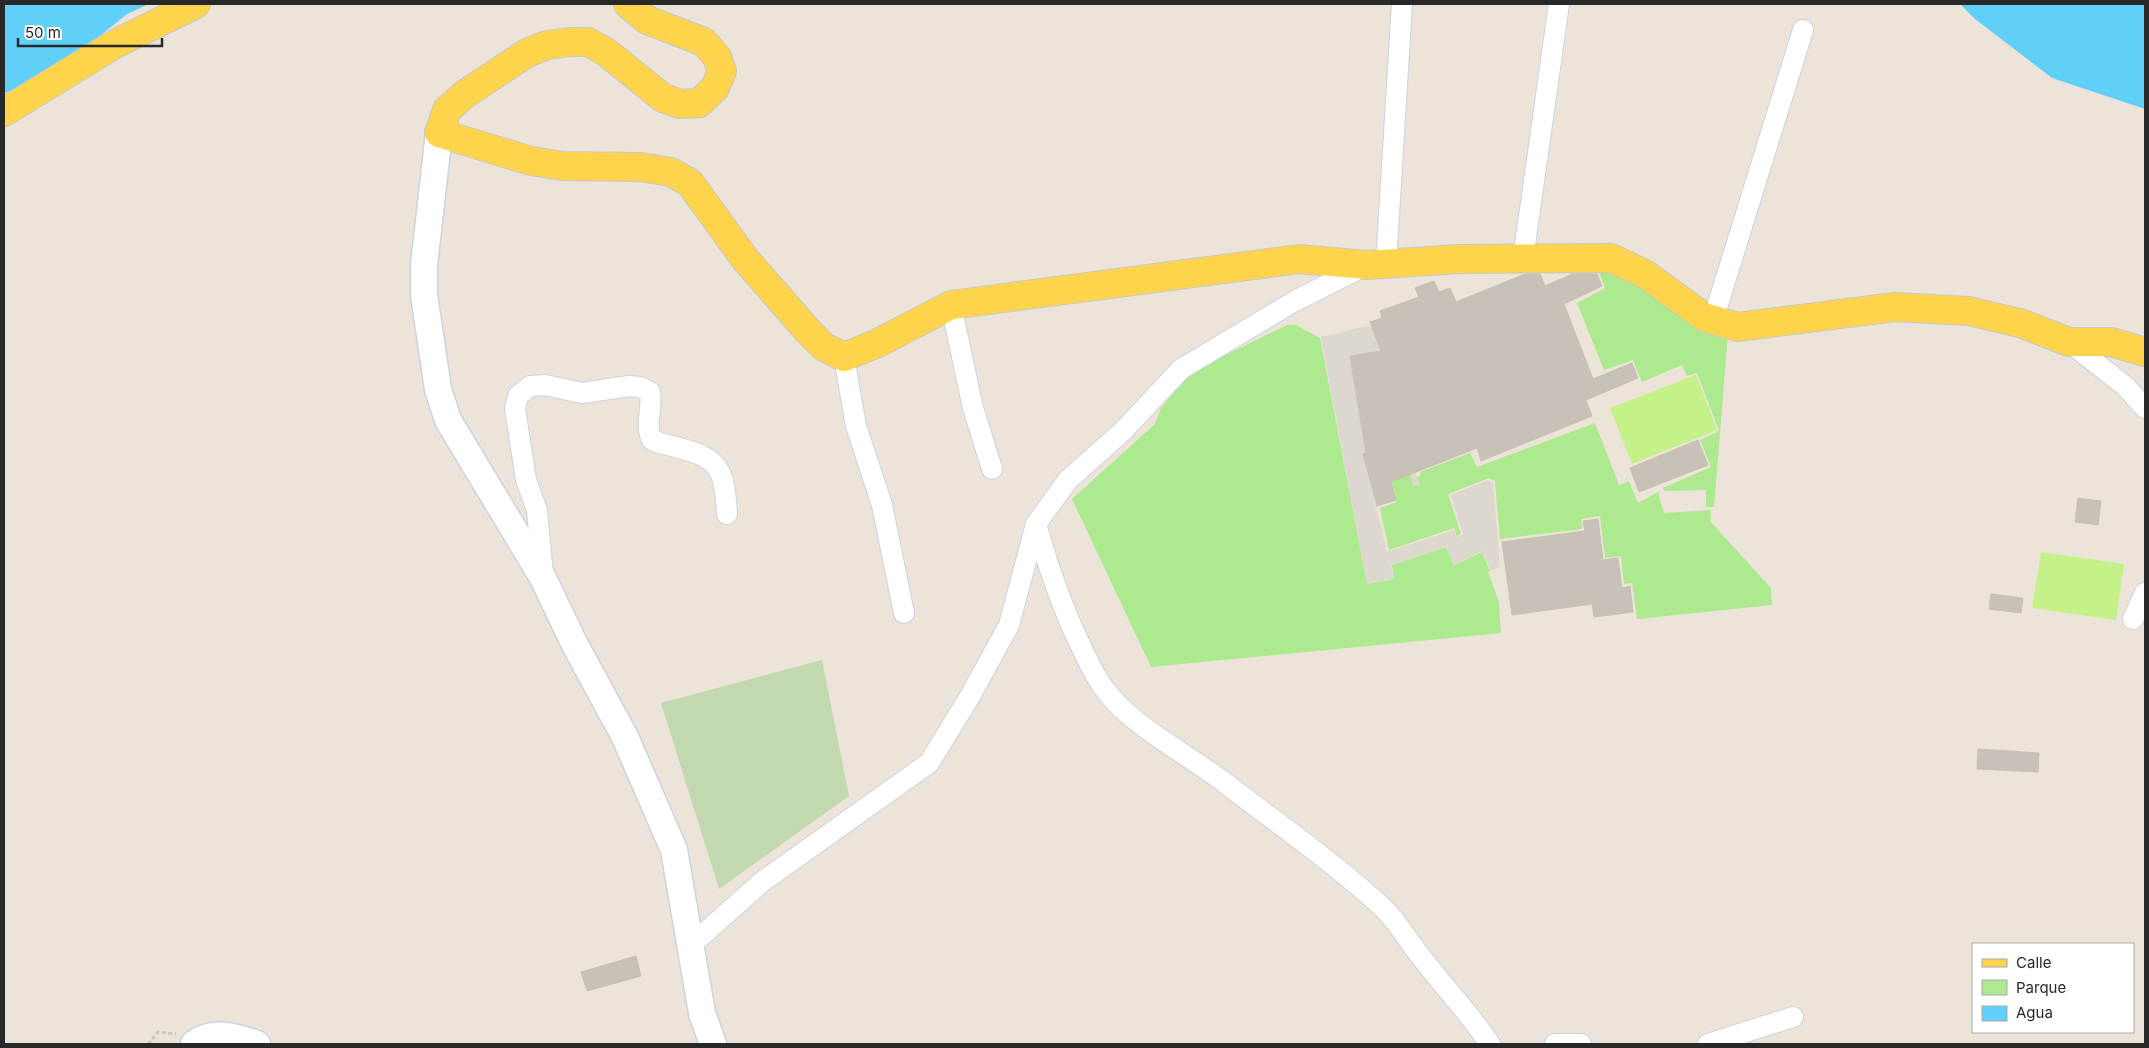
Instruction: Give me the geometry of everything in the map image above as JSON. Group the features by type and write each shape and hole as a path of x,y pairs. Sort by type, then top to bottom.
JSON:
{"main road":[{"path":"4,112 116,44 196,4"},
{"path":"628,4 647,20 704,42 717,57 722,71 715,88 699,103 680,104 663,98 606,52 588,42 570,42 547,45 527,53 465,94 447,110 439,133 531,162 562,166 640,167 671,172 690,183 745,259 808,331 824,347 844,357 878,343 951,305 1299,259 1376,265 1460,259 1611,258 1646,274 1704,318 1736,327 1895,307 1969,311 2023,324 2069,342 2112,342 2145,352"}],"street":[{"path":"690,946 762,881 929,763 969,698 1009,625 1036,524 1068,480 1123,432 1181,369 1295,301 1376,265 1402,4"},
{"path":"1523,259 1559,4"},
{"path":"1713,320 1804,30"},
{"path":"439,133 424,265 424,295 438,389 448,420 543,578 574,642 625,736 674,850 702,1013 713,1044"},
{"path":"951,305 973,408 992,469"},
{"path":"2069,342 2125,386 2145,408"},
{"path":"844,357 856,426 882,505 904,612"},
{"path":"543,578 537,510 526,480 515,408 518,396 530,386 545,385 582,393 629,386 640,387 650,392 652,410 648,424 648,433 652,440 699,454 714,464 722,477 727,514"},
{"path":"1036,524 1048,566 1067,615 1093,671 1118,705 1213,773 1331,864 1381,906 1490,1044"},
{"path":"2133,619 2145,593"},
{"path":"1708,1044 1793,1017"},
{"path":"194,1044 202,1038 229,1035 257,1044"},
{"path":"1555,1044 1581,1044"}],"green space":[{"path":"1596,265 1618,268 1728,334 1714,507 1706,507 1706,490 1664,491 1663,488 1711,467 1700,440 1719,431 1697,373 1687,376 1682,365 1642,382 1633,360 1604,370 1577,303 1605,288"},
{"path":"1287,325 1296,325 1320,338 1367,584 1394,579 1392,565 1446,547 1454,565 1482,552 1499,602 1501,633 1151,667 1072,499 1155,424 1161,408 1191,372"},
{"path":"1696,375 1717,430 1632,464 1610,408"},
{"path":"1595,423 1619,485 1629,481 1638,503 1658,492 1664,513 1711,510 1710,521 1771,588 1772,605 1637,619 1632,583 1624,584 1621,556 1605,558 1600,516 1581,519 1582,529 1500,539 1495,481 1489,478 1448,494 1461,534 1457,536 1454,528 1389,550 1380,508 1397,502 1383,449 1398,445 1414,486 1420,485 1417,477 1421,475 1420,472 1470,453 1477,467"},
{"path":"2041,552 2124,564 2116,620 2032,608"},
{"path":"822,660 849,796 719,889 661,703"}],"shaded area":[{"path":"1366,326 1372,327 1386,366 1382,385 1420,485 1414,486 1398,446 1363,455 1387,552 1454,530 1456,537 1463,535 1451,495 1488,480 1493,484 1500,567 1491,570 1482,551 1454,565 1445,547 1391,565 1393,579 1367,584 1321,337"}],"water":[{"path":"149,4 127,14 48,78 4,93 4,5"},
{"path":"1960,4 2145,4 2145,109 2052,78 1975,19"}],"building":[{"path":"1525,274 1540,274 1545,286 1572,274 1597,274 1602,286 1564,304 1593,379 1632,363 1638,378 1586,400 1592,416 1481,461 1477,448 1391,482 1396,500 1377,506 1363,454 1366,453 1350,356 1381,351 1370,322 1382,318 1380,311 1419,297 1415,288 1434,281 1439,292 1450,288 1456,302"},
{"path":"1698,440 1708,465 1639,492 1630,468"},
{"path":"2078,498 2101,501 2098,525 2075,522"},
{"path":"1598,519 1603,560 1618,558 1622,588 1630,586 1633,612 1594,617 1592,604 1512,615 1502,542 1585,531 1583,521"},
{"path":"1991,594 2023,598 2021,613 1989,609"},
{"path":"1978,749 2039,753 2038,772 1977,769"},
{"path":"636,956 641,976 587,991 581,972"}]}
